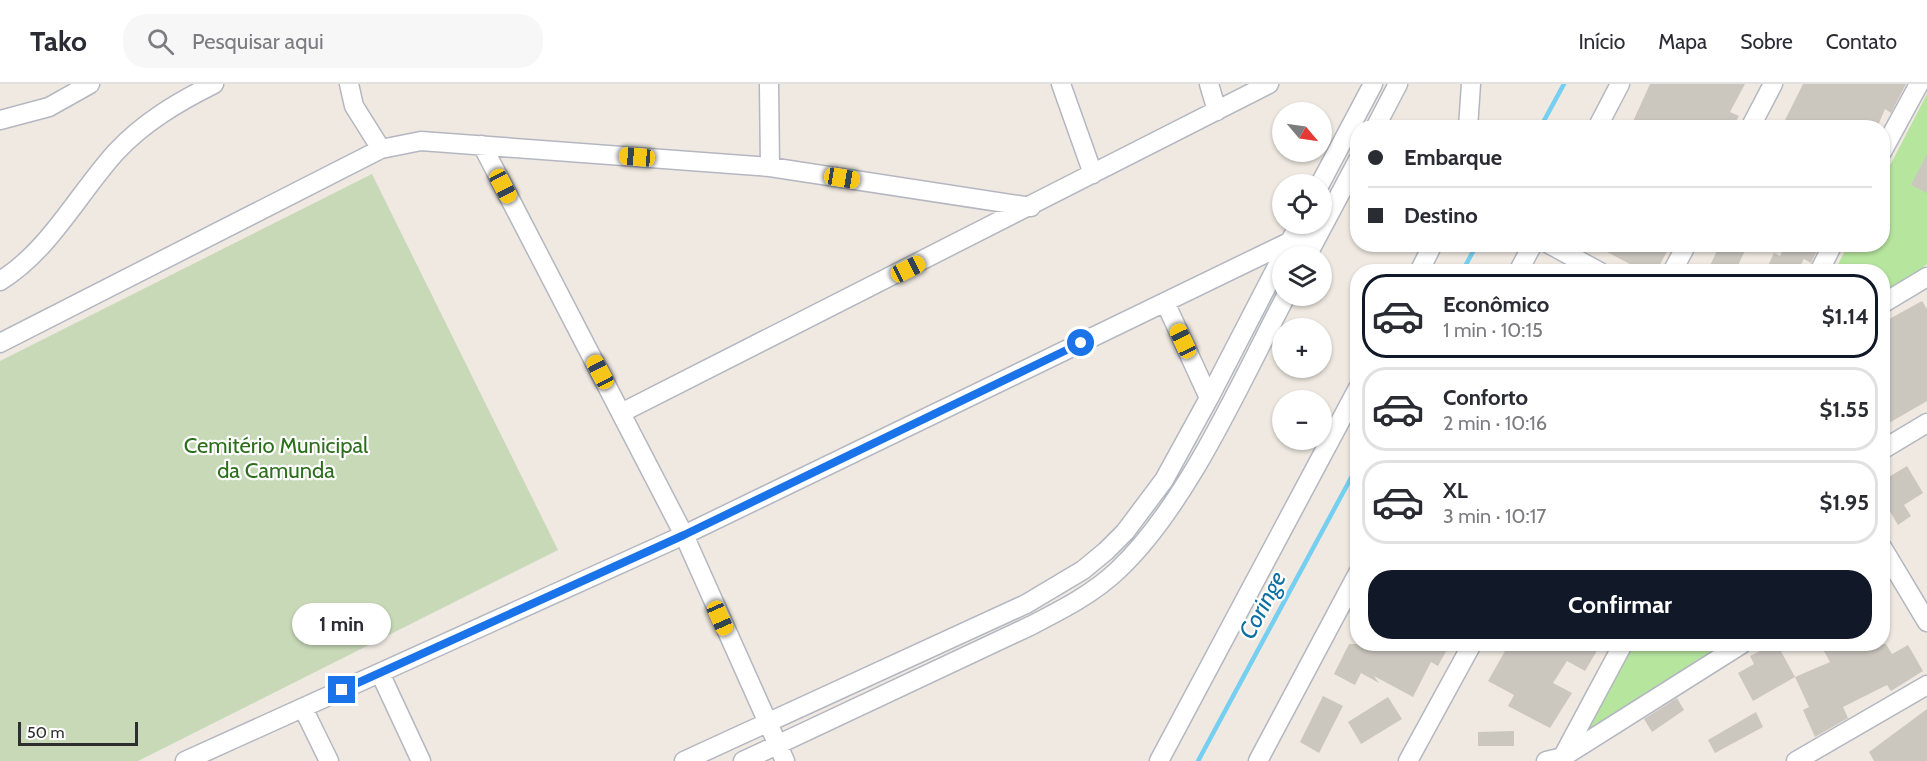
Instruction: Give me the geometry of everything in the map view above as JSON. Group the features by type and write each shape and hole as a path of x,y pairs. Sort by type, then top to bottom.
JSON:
{"street":[{"path":"0,120 49,107 90,84"},
{"path":"0,281 12,274 62,221 118,151 156,117 214,84"},
{"path":"349,84 354,106 381,149"},
{"path":"769,84 770,167"},
{"path":"1062,84 1093,174"},
{"path":"1209,84 1217,111"},
{"path":"621,413 1031,207 1269,84"},
{"path":"1354,120 1373,84"},
{"path":"1379,120 1398,84"},
{"path":"1469,120 1471,84"},
{"path":"1600,120 1620,84"},
{"path":"1754,120 1773,84"},
{"path":"1890,137 1919,84"},
{"path":"1325,174 1350,127"},
{"path":"0,343 381,149 421,141 770,167 1031,207"},
{"path":"482,145 684,535 785,761"},
{"path":"1312,246 1350,175"},
{"path":"684,761 1026,604 1083,570 1125,532 1144,508 1209,398 1293,234"},
{"path":"185,761 684,535 1289,242 1316,239"},
{"path":"1564,252 1585,264"},
{"path":"1890,299 1927,277"},
{"path":"1165,302 1209,398"},
{"path":"743,761 1030,626 1071,604 1117,572 1152,533 1170,507 1208,444 1281,306"},
{"path":"1159,761 1350,403"},
{"path":"1890,445 1927,423"},
{"path":"1890,560 1927,622"},
{"path":"1258,761 1350,588"},
{"path":"1408,761 1468,651"},
{"path":"1554,759 1619,651"},
{"path":"1554,759 1731,651"},
{"path":"380,673 421,761"},
{"path":"1796,761 1927,684"},
{"path":"303,708 329,761"}],"green space":[{"path":"1927,94 1927,264 1919,272 1890,288 1890,264 1838,264 1844,252 1890,252 1890,165"},
{"name":"Cemitério Municipal da Camunda","path":"372,174 558,550 138,761 0,761 0,361"},
{"path":"1626,651 1720,651 1590,730 1587,724"}],"building":[{"path":"1650,84 1745,84 1730,112 1739,116 1737,120 1634,120"},
{"path":"1803,84 1906,84 1891,113 1885,109 1880,120 1785,120"},
{"path":"1927,154 1927,193 1911,185"},
{"path":"1607,252 1667,252 1660,264 1630,264"},
{"path":"1716,252 1744,252 1739,264 1711,264"},
{"path":"1782,252 1816,252 1811,263 1804,259 1801,264 1769,264 1774,253 1780,256"},
{"path":"1922,301 1927,309 1927,401 1890,422 1890,319"},
{"path":"1907,466 1923,493 1904,505 1911,516 1898,525 1890,512 1890,476"},
{"path":"1349,644 1350,651 1446,651 1438,666 1431,662 1413,697 1374,676 1379,683 1361,673 1355,685 1334,674"},
{"path":"1908,645 1923,671 1891,691 1887,685 1843,707 1848,718 1815,737 1803,710 1809,707 1795,677 1830,662 1824,651 1890,651 1892,654"},
{"path":"1505,651 1597,651 1585,671 1567,661 1553,683 1572,693 1550,728 1508,706 1514,695 1488,681"},
{"path":"1760,651 1781,651 1795,677 1753,701 1738,673 1754,664 1750,656"},
{"path":"1323,696 1343,706 1319,753 1300,742"},
{"path":"1388,697 1402,719 1361,744 1348,722"},
{"path":"1677,698 1684,710 1652,732 1644,719"},
{"path":"1927,709 1927,761 1874,761 1869,752"},
{"path":"1756,712 1763,727 1715,753 1708,740"},
{"path":"1514,731 1514,746 1478,746 1478,732"}],"waterway":[{"name":"Coringe","path":"1544,120 1564,84"},
{"name":"Coringe","path":"1466,264 1473,252"},
{"name":"Coringe","path":"1198,761 1350,480"}],"route":[{"path":"342,690 684,535 1081,343"}]}
